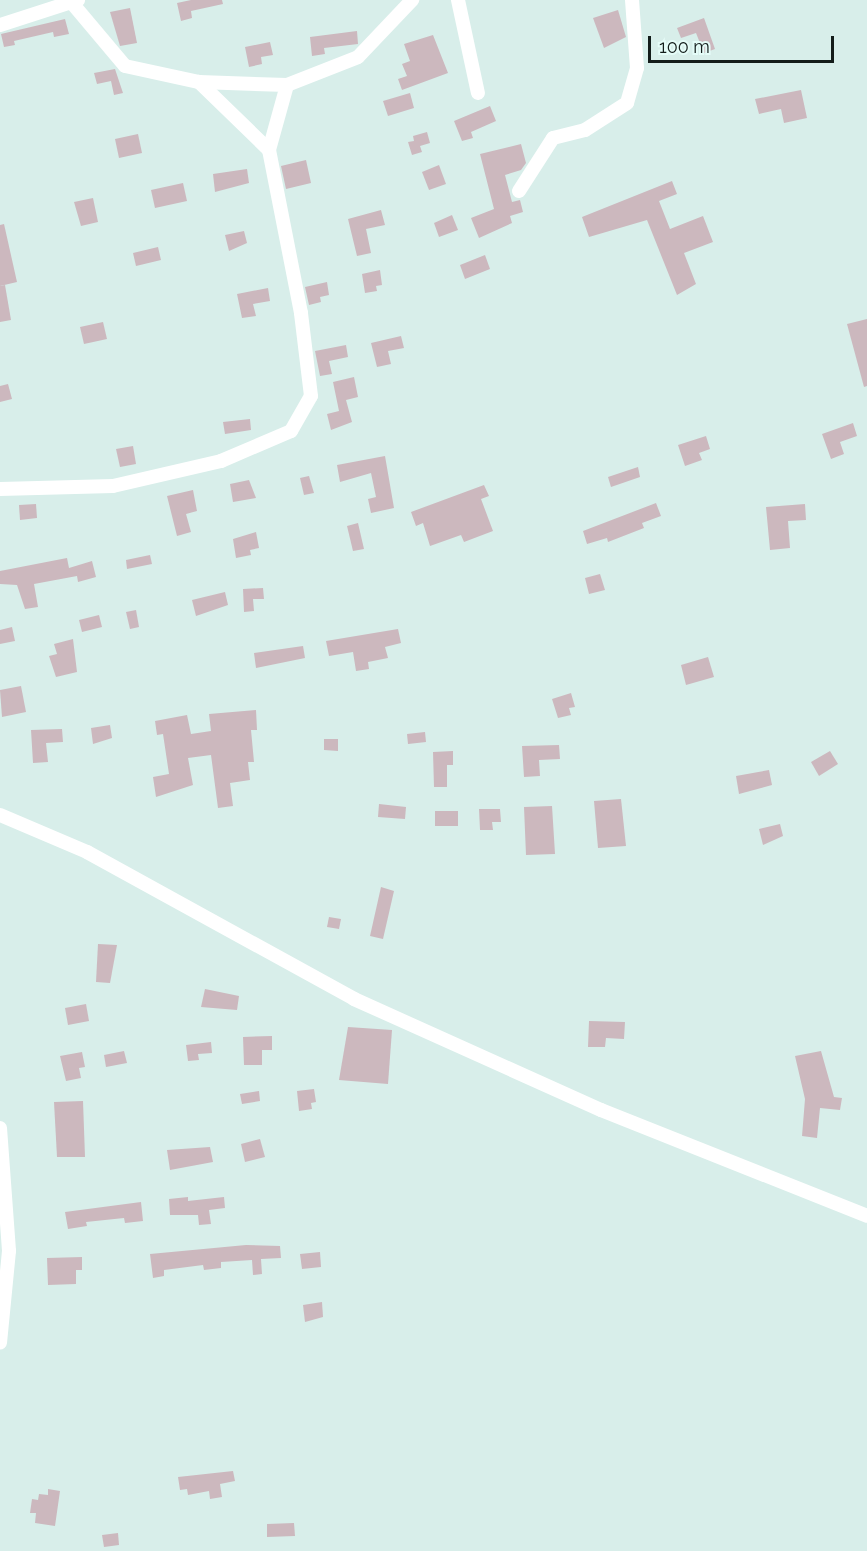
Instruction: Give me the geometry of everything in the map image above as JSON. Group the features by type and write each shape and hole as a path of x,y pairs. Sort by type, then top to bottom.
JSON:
{"street":[{"path":"0,25 75,2 125,66 199,82 287,85 358,57 412,0"},
{"path":"458,0 478,93"},
{"path":"519,191 554,138 585,130 627,103 637,68 632,0"},
{"path":"199,82 269,150"},
{"path":"0,489 113,486 221,461 291,431 311,396 301,313 269,150 287,85"},
{"path":"0,814 87,852 354,999 601,1110 867,1215"},
{"path":"0,1128 9,1251 0,1343"}],"building":[{"path":"191,0 222,0 223,4 191,11 192,18 181,21 177,3"},
{"path":"130,8 137,43 120,46 110,12"},
{"path":"618,10 626,37 604,48 593,18"},
{"path":"704,18 715,49 704,53 696,33 681,38 677,28"},
{"path":"65,19 69,34 54,37 53,32 14,41 15,45 4,47 1,34"},
{"path":"357,31 358,44 324,48 325,54 312,56 310,37"},
{"path":"433,35 448,73 402,90 398,79 407,76 402,64 410,61 404,44"},
{"path":"270,42 273,55 261,57 262,64 249,67 245,47"},
{"path":"115,69 123,93 114,95 111,81 97,84 94,73"},
{"path":"801,90 807,118 784,123 781,109 759,114 755,99"},
{"path":"410,93 414,108 388,116 383,101"},
{"path":"490,106 496,121 471,132 473,138 462,141 454,121"},
{"path":"427,132 430,143 420,146 422,152 412,155 408,142 414,141 413,136"},
{"path":"138,134 142,153 119,158 115,139"},
{"path":"521,144 526,163 521,170 505,175 512,202 520,200 523,212 510,216 512,223 479,238 471,218 494,209 480,154"},
{"path":"306,160 311,183 286,189 281,166"},
{"path":"439,165 446,184 429,190 422,172"},
{"path":"247,169 249,183 215,192 213,174"},
{"path":"672,181 677,194 659,201 670,229 703,216 713,242 684,253 696,284 677,295 647,220 589,237 582,217"},
{"path":"183,183 187,201 155,208 151,190"},
{"path":"93,198 98,222 81,226 74,202"},
{"path":"381,210 385,225 366,229 371,253 357,256 348,219"},
{"path":"452,215 458,230 439,237 434,223"},
{"path":"4,224 17,282 0,286 0,225"},
{"path":"244,231 247,243 229,251 225,235"},
{"path":"158,247 161,260 136,266 133,253"},
{"path":"485,255 490,269 465,279 460,265"},
{"path":"380,270 382,285 376,286 377,291 365,293 362,274"},
{"path":"327,282 329,295 320,297 321,302 309,305 305,287"},
{"path":"5,285 11,320 0,322 0,286"},
{"path":"268,288 270,301 253,304 256,316 242,318 237,294"},
{"path":"867,319 867,386 864,387 847,324"},
{"path":"103,322 107,339 84,344 80,327"},
{"path":"401,336 404,348 388,351 391,364 377,367 371,343"},
{"path":"346,345 348,357 329,361 332,374 320,376 315,351"},
{"path":"354,377 358,397 346,400 352,422 331,430 327,414 339,411 333,382"},
{"path":"8,384 12,399 0,402 0,386"},
{"path":"250,419 251,430 225,434 223,422"},
{"path":"853,423 857,436 840,442 844,454 831,459 822,434"},
{"path":"706,436 710,449 699,453 702,460 685,466 678,445"},
{"path":"133,446 136,464 120,467 116,449"},
{"path":"385,456 394,508 371,513 368,499 376,497 371,473 340,482 337,465"},
{"path":"638,467 640,477 611,487 608,477"},
{"path":"309,476 314,493 304,495 300,478"},
{"path":"249,480 256,498 233,502 230,484"},
{"path":"484,485 489,496 481,499 493,531 464,542 461,535 430,546 423,523 416,526 411,512"},
{"path":"193,490 197,511 186,514 191,532 177,536 167,496"},
{"path":"656,503 661,516 642,523 644,528 608,542 607,538 587,544 583,531"},
{"path":"36,504 37,518 20,520 19,505"},
{"path":"805,504 806,520 788,521 790,548 770,550 766,507"},
{"path":"358,523 364,549 353,551 347,526"},
{"path":"256,532 259,548 250,550 251,555 236,558 233,539"},
{"path":"150,555 152,564 127,569 126,560"},
{"path":"67,558 69,568 92,561 96,577 78,582 77,576 34,584 38,607 25,609 17,585 0,584 0,571"},
{"path":"600,574 605,590 589,594 585,578"},
{"path":"263,588 264,599 253,599 254,611 244,612 243,589"},
{"path":"225,592 228,605 196,616 192,600"},
{"path":"136,610 139,627 130,629 126,612"},
{"path":"99,615 102,627 82,632 79,620"},
{"path":"12,627 15,641 0,644 0,630"},
{"path":"398,629 401,643 385,647 388,658 368,662 369,669 356,671 353,652 329,656 326,641"},
{"path":"73,639 77,672 56,677 49,656 57,654 54,644"},
{"path":"303,646 305,658 256,668 254,653"},
{"path":"708,657 714,677 686,685 681,665"},
{"path":"21,686 26,712 2,717 0,690"},
{"path":"571,693 575,707 569,708 571,715 558,718 552,699"},
{"path":"256,710 257,730 251,730 254,762 248,762 250,780 230,783 233,806 218,808 211,755 188,758 193,785 156,797 153,777 169,774 163,734 157,735 155,721 187,715 191,734 211,731 209,714"},
{"path":"110,725 112,738 93,744 91,728"},
{"path":"62,729 63,742 46,743 48,762 33,763 31,730"},
{"path":"425,732 426,742 408,744 407,734"},
{"path":"324,739 338,739 338,751 324,750"},
{"path":"559,745 560,759 539,760 540,776 524,777 522,746"},
{"path":"453,751 453,765 447,765 447,787 434,787 433,752"},
{"path":"830,751 838,764 819,776 811,762"},
{"path":"769,770 772,785 739,794 736,776"},
{"path":"621,799 626,846 598,848 594,801"},
{"path":"379,804 406,807 405,819 378,817"},
{"path":"552,806 555,854 526,855 524,807"},
{"path":"479,809 500,809 501,822 492,822 493,830 480,830"},
{"path":"435,811 458,811 458,826 435,826"},
{"path":"780,824 783,836 763,845 759,829"},
{"path":"381,887 394,891 383,939 370,936"},
{"path":"329,917 341,919 339,929 327,927"},
{"path":"98,944 117,945 110,983 96,982"},
{"path":"205,989 239,996 237,1010 201,1007"},
{"path":"86,1004 89,1021 68,1025 65,1008"},
{"path":"589,1021 625,1022 624,1039 606,1038 605,1047 588,1047"},
{"path":"348,1027 392,1030 388,1084 339,1080"},
{"path":"272,1036 272,1050 262,1050 262,1065 244,1065 243,1037"},
{"path":"211,1042 212,1053 198,1054 199,1060 188,1061 186,1045"},
{"path":"124,1051 127,1063 106,1067 104,1055"},
{"path":"821,1051 834,1097 842,1098 840,1110 820,1108 817,1138 802,1136 805,1099 795,1056"},
{"path":"82,1052 85,1067 79,1068 81,1078 66,1081 60,1056"},
{"path":"314,1089 316,1102 311,1103 312,1109 299,1111 297,1091"},
{"path":"259,1091 260,1101 242,1104 240,1094"},
{"path":"83,1101 85,1157 57,1157 54,1102"},
{"path":"260,1139 265,1157 245,1162 241,1144"},
{"path":"210,1147 213,1162 170,1170 167,1150"},
{"path":"188,1197 188,1201 224,1197 225,1208 209,1210 211,1224 199,1225 198,1215 170,1215 169,1199"},
{"path":"141,1202 143,1221 125,1223 124,1218 86,1222 87,1226 68,1229 65,1212"},
{"path":"246,1245 280,1246 281,1258 261,1259 262,1274 253,1275 252,1260 221,1262 221,1268 204,1270 203,1265 164,1270 164,1276 153,1278 150,1254"},
{"path":"320,1252 321,1267 302,1269 300,1254"},
{"path":"82,1257 82,1270 76,1270 76,1284 48,1285 47,1258"},
{"path":"322,1302 323,1317 305,1322 303,1305"},
{"path":"233,1471 235,1481 220,1484 222,1497 210,1499 209,1491 188,1495 187,1489 180,1490 178,1477"},
{"path":"48,1489 60,1491 55,1526 35,1523 36,1513 30,1513 32,1499 38,1500 39,1494 48,1495"},
{"path":"294,1523 295,1536 267,1537 267,1524"},
{"path":"118,1533 119,1545 104,1547 102,1535"}]}
